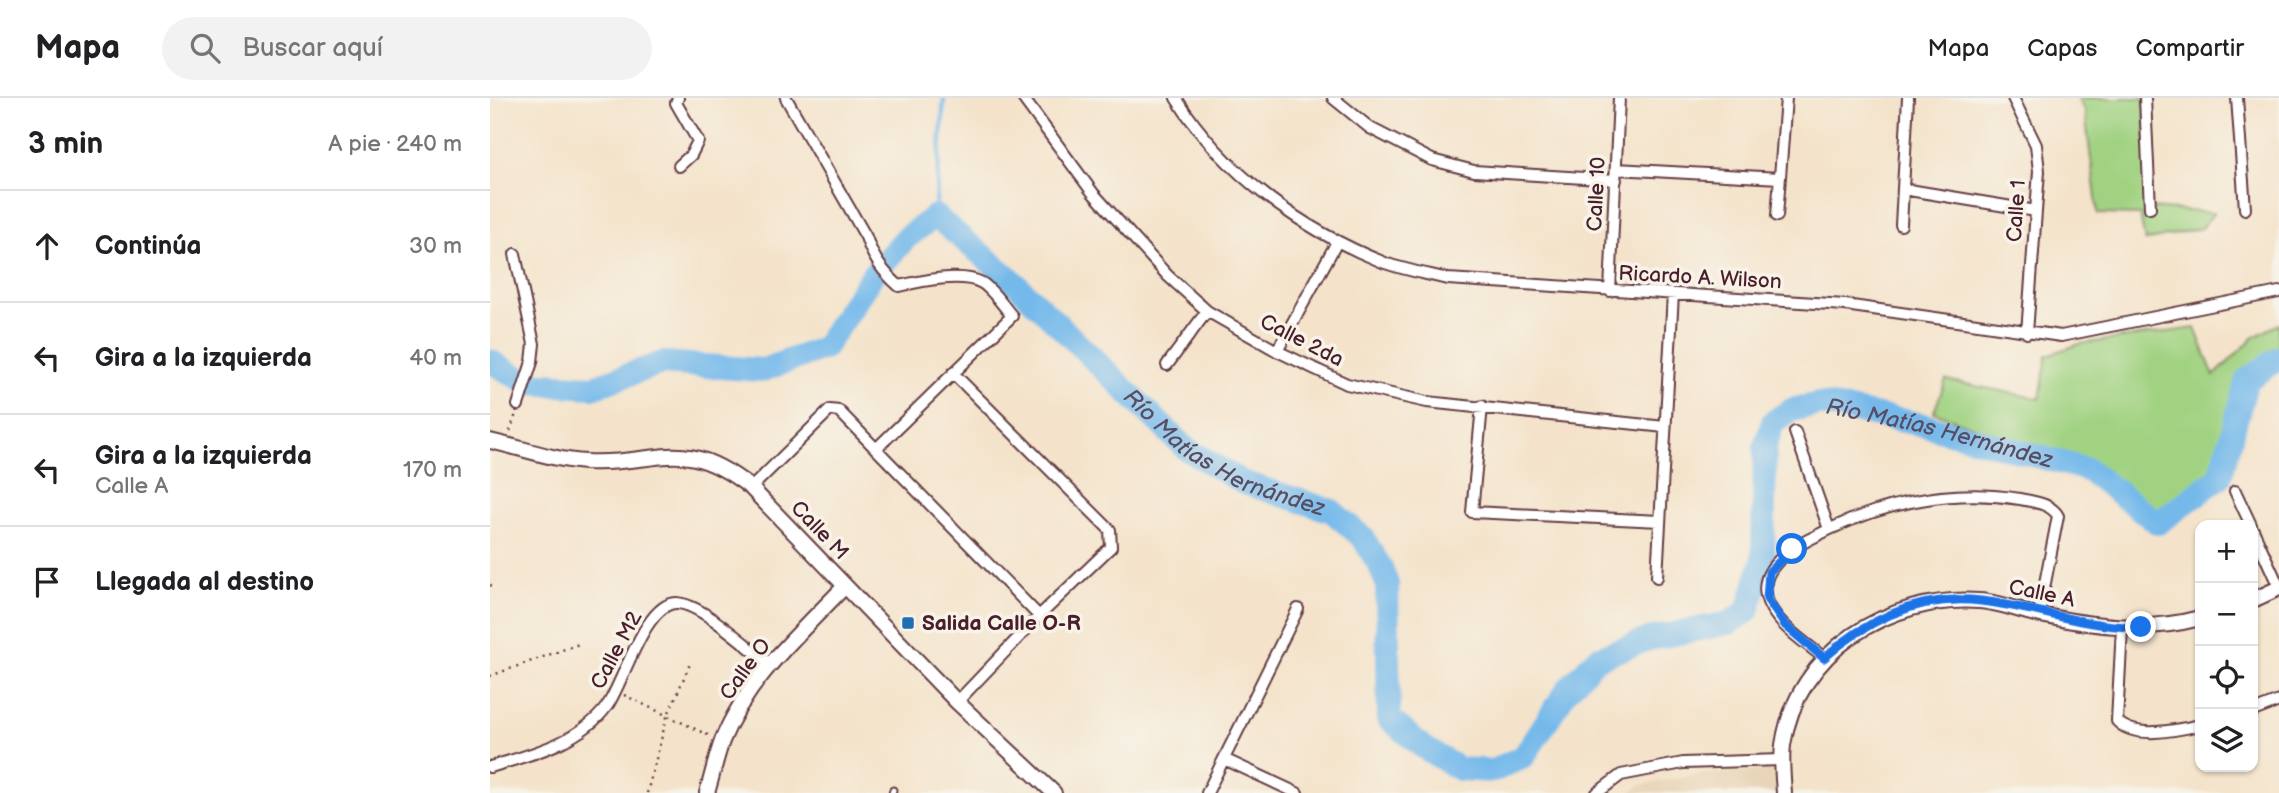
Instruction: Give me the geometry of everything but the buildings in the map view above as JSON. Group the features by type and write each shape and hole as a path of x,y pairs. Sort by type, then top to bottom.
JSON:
{"street":[{"path":"678,98 676,103 698,141 691,155 679,166"},
{"path":"786,98 866,237 872,254 889,277 899,286 929,278 983,284 1012,316 877,448"},
{"name":"Calle 2da","path":"1023,98 1093,192 1168,276 1207,311 1278,351 1347,384 1427,402 1665,427"},
{"name":"Ricardo A. Wilson","path":"1176,98 1229,162 1285,210 1337,242 1388,264 1448,279 1845,305 2061,336 2279,292"},
{"path":"1333,98 1370,128 1432,160 1474,171 1780,178"},
{"name":"Calle 10","path":"1610,291 1619,98"},
{"path":"1777,216 1786,98"},
{"path":"1901,225 1908,98"},
{"name":"Calle 1","path":"2013,98 2036,145 2039,171 2026,332"},
{"path":"2145,98 2150,208"},
{"path":"2237,98 2245,209"},
{"path":"1903,189 2036,211"},
{"path":"1278,351 1337,242"},
{"path":"515,254 534,344 532,362 519,405"},
{"path":"1657,577 1673,294"},
{"path":"1167,365 1207,311"},
{"path":"953,373 1110,530 1111,547 1039,616 957,702"},
{"path":"1482,406 1472,512 1660,521"},
{"path":"751,488 830,410 839,411 1039,616"},
{"path":"1795,432 1829,528"},
{"name":"Calle M","path":"490,440 568,460 590,462 667,454 688,456 713,464 751,488 957,702 1054,793"},
{"path":"2235,491 2249,520"},
{"path":"1824,658 1785,625 1770,606 1765,593 1769,572 1779,559 1829,528 1863,513 1937,498 1996,496 2049,507 2058,516 2039,614"},
{"path":"2258,540 2279,587 2258,598"},
{"name":"Calle O","path":"707,793 722,741 752,687 770,664 845,586"},
{"name":"Calle A","path":"1784,793 1781,760 1789,722 1808,682 1824,658 1856,632 1905,608 1943,601 1981,601 2122,628 2195,619"},
{"name":"Calle M2","path":"490,767 534,753 583,730 607,706 644,631 661,609 674,602 692,606 770,664"},
{"path":"1208,793 1298,609"},
{"path":"2122,628 2117,721 2126,729 2140,732 2195,726"},
{"path":"2258,709 2279,701"},
{"path":"1224,759 1297,793"},
{"path":"1597,793 1622,775 1683,764 1781,760"}],"path":[{"path":"506,444 519,405"},
{"path":"490,585 495,587"},
{"path":"490,676 579,644"},
{"path":"647,793 667,717 690,664"},
{"path":"615,691 722,741"}],"shaded area":[{"path":"1773,770 1779,793 1630,793 1641,785 1702,774"}],"green space":[{"path":"2078,98 2144,98 2150,208 2214,213 2201,228 2145,241 2140,215 2098,214 2085,112"},
{"path":"2279,324 2279,358 2247,380 2220,477 2158,523 2088,470 1934,412 1946,380 2040,399 2047,355 2079,344 2195,328 2214,376 2254,337"}],"waterway":[{"path":"935,216 944,98"},
{"name":"Río Matías Hernández","path":"490,361 528,383 593,387 662,363 763,370 824,348 873,274 906,238 935,216 1011,279 1185,448 1242,482 1332,511 1363,538 1387,584 1389,719 1423,747 1459,769 1493,771 1524,756 1567,690 1597,658 1649,639 1729,623 1748,611 1763,560 1765,447 1773,422 1791,410 1819,404 1924,425 2088,470 2158,523 2220,477 2247,380 2279,358"}],"place":[{"name":"Salida Calle O-R","path":"908,623"}],"route":[{"path":"1792,549 1779,559 1769,572 1765,593 1775,613 1785,625 1824,658 1856,632 1882,617 1905,608 1943,601 1981,601 2083,624 2141,627"}]}
